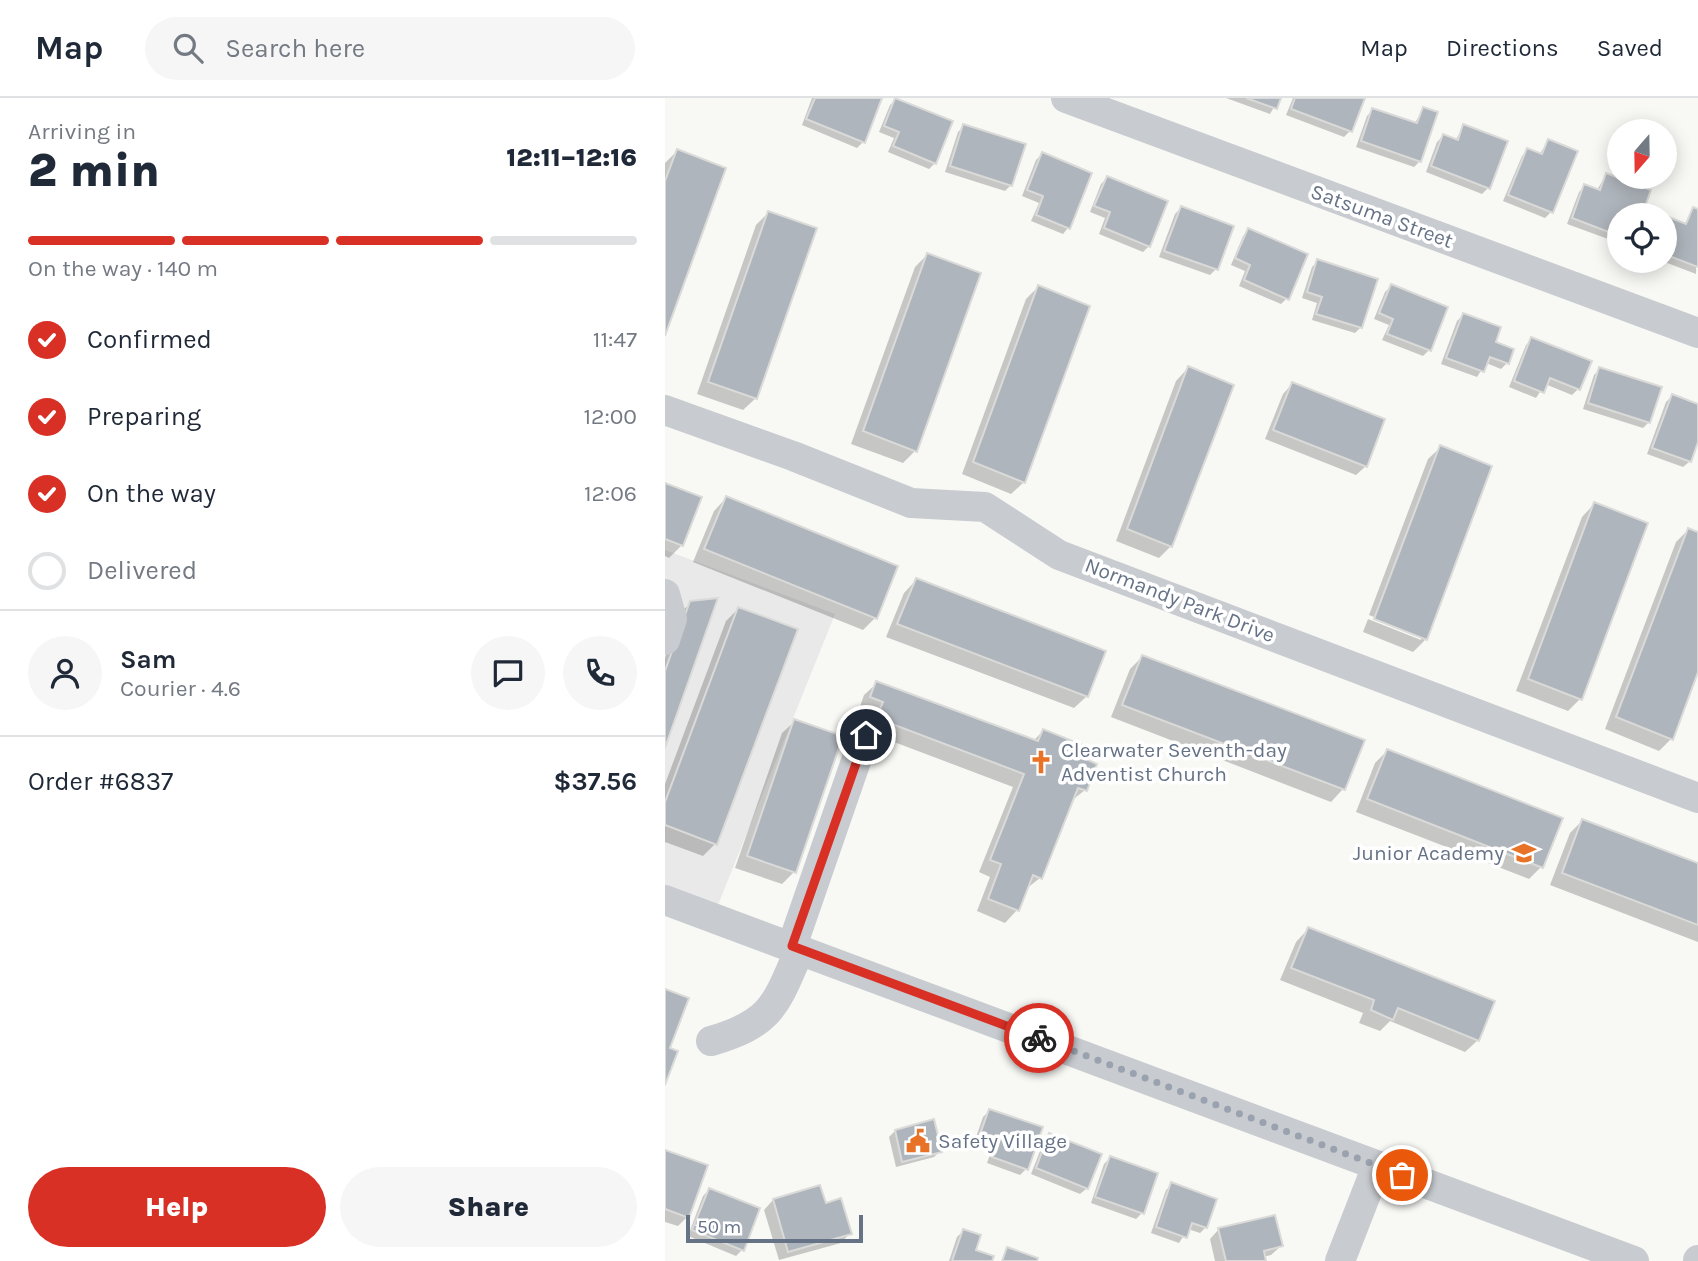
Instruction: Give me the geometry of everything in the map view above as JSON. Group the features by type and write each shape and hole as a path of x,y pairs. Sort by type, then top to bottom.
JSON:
{"street":[{"name":"Satsuma Street","path":"1066,98 1698,334"},
{"name":"Normandy Park Drive","path":"665,410 793,456 911,503 985,507 1059,555 1698,798"},
{"path":"665,594 672,619 665,640"},
{"path":"711,1041 753,1026 775,1006 866,735"},
{"path":"665,900 1634,1261"},
{"path":"1340,1261 1377,1166"}],"shaded area":[{"path":"665,550 835,614 718,905 665,886"}],"building":[{"path":"815,98 882,98 865,143 806,119"},
{"path":"895,98 953,121 936,164 893,146 899,132 884,126"},
{"path":"1246,98 1281,98 1277,109"},
{"path":"1295,98 1365,98 1352,132 1291,109"},
{"path":"1423,107 1438,112 1421,162 1361,141 1372,108 1417,123"},
{"path":"963,124 1026,144 1012,186 950,166"},
{"path":"1463,124 1508,141 1490,189 1431,166 1443,134 1458,140"},
{"path":"1548,139 1578,151 1553,213 1508,195 1527,148 1542,154"},
{"path":"677,149 726,168 665,336 665,181"},
{"path":"1042,152 1092,173 1070,229 1036,215 1043,196 1027,190"},
{"path":"1606,173 1607,189 1651,190 1646,203 1607,203 1607,231 1572,218 1584,184 1600,190"},
{"path":"1107,176 1168,201 1150,247 1104,228 1110,212 1094,206"},
{"path":"1181,206 1234,226 1218,270 1164,251"},
{"path":"1693,207 1698,209 1698,267 1677,259 1677,220 1686,224"},
{"path":"768,211 817,228 757,399 708,382"},
{"path":"1248,228 1308,254 1289,300 1244,280 1250,265 1235,258"},
{"path":"927,253 981,273 917,452 863,431"},
{"path":"1317,259 1378,279 1362,328 1316,314 1322,297 1307,292"},
{"path":"1391,284 1448,307 1431,351 1387,334 1393,319 1379,313"},
{"path":"1038,285 1090,306 1025,483 973,462"},
{"path":"1463,313 1501,327 1496,342 1514,349 1509,364 1490,357 1484,372 1446,358"},
{"path":"1531,337 1592,361 1580,390 1550,378 1544,393 1514,381"},
{"path":"1188,366 1234,385 1172,547 1127,529"},
{"path":"1599,367 1662,387 1650,423 1588,403"},
{"path":"1292,382 1385,419 1367,467 1273,430"},
{"path":"1672,394 1698,404 1698,442 1691,462 1652,448"},
{"path":"1440,445 1492,466 1427,640 1374,619"},
{"path":"665,483 702,497 683,546 665,539"},
{"path":"726,496 898,566 877,619 704,549"},
{"path":"1594,502 1648,523 1582,700 1528,679"},
{"path":"1688,528 1698,532 1698,672 1673,740 1616,717"},
{"path":"916,578 1106,651 1088,697 897,624"},
{"path":"718,598 665,748 665,671 690,601"},
{"path":"738,607 798,629 717,845 665,825 665,802"},
{"path":"1142,655 1365,740 1345,790 1122,705"},
{"path":"876,681 1038,741 1043,729 1085,746 1081,757 1097,764 1087,791 1078,788 1042,879 1033,875 1019,911 988,899 1001,864 990,860 1024,774 876,718 883,702 870,697"},
{"path":"794,719 843,736 796,873 747,856"},
{"path":"1387,749 1563,818 1543,868 1367,799"},
{"path":"1582,819 1698,863 1698,925 1562,873"},
{"path":"1308,927 1495,1001 1479,1041 1398,1008 1393,1020 1371,1010 1374,1000 1291,968"},
{"path":"665,989 689,998 670,1048 678,1051 665,1085"},
{"path":"989,1109 1043,1127 1028,1170 992,1157 997,1143 979,1137"},
{"name":"Safety Village","path":"934,1119 942,1152 902,1162 895,1130"},
{"path":"1049,1133 1102,1154 1088,1189 1036,1168"},
{"path":"665,1150 708,1165 689,1218 665,1209"},
{"path":"1110,1156 1158,1173 1144,1214 1095,1197"},
{"path":"1171,1182 1217,1199 1207,1228 1192,1223 1187,1238 1156,1227"},
{"path":"820,1185 826,1203 841,1198 852,1234 788,1252 773,1199"},
{"path":"709,1188 760,1208 744,1251 692,1230"},
{"path":"1275,1215 1283,1246 1264,1251 1266,1261 1226,1261 1218,1228"},
{"path":"963,1229 981,1235 976,1250 994,1256 992,1261 952,1261"},
{"path":"1007,1247 1038,1258 1037,1261 1002,1261"}],"way so far":[{"path":"1039,1038 1402,1175"}],"place":[{"name":"Clearwater Seventh-day Adventist Church","path":"1041,762"},
{"name":"Junior Academy","path":"1524,853"},
{"name":"Safety Village","path":"918,1141"}],"route":[{"path":"866,735 792,946 1039,1038"}]}
